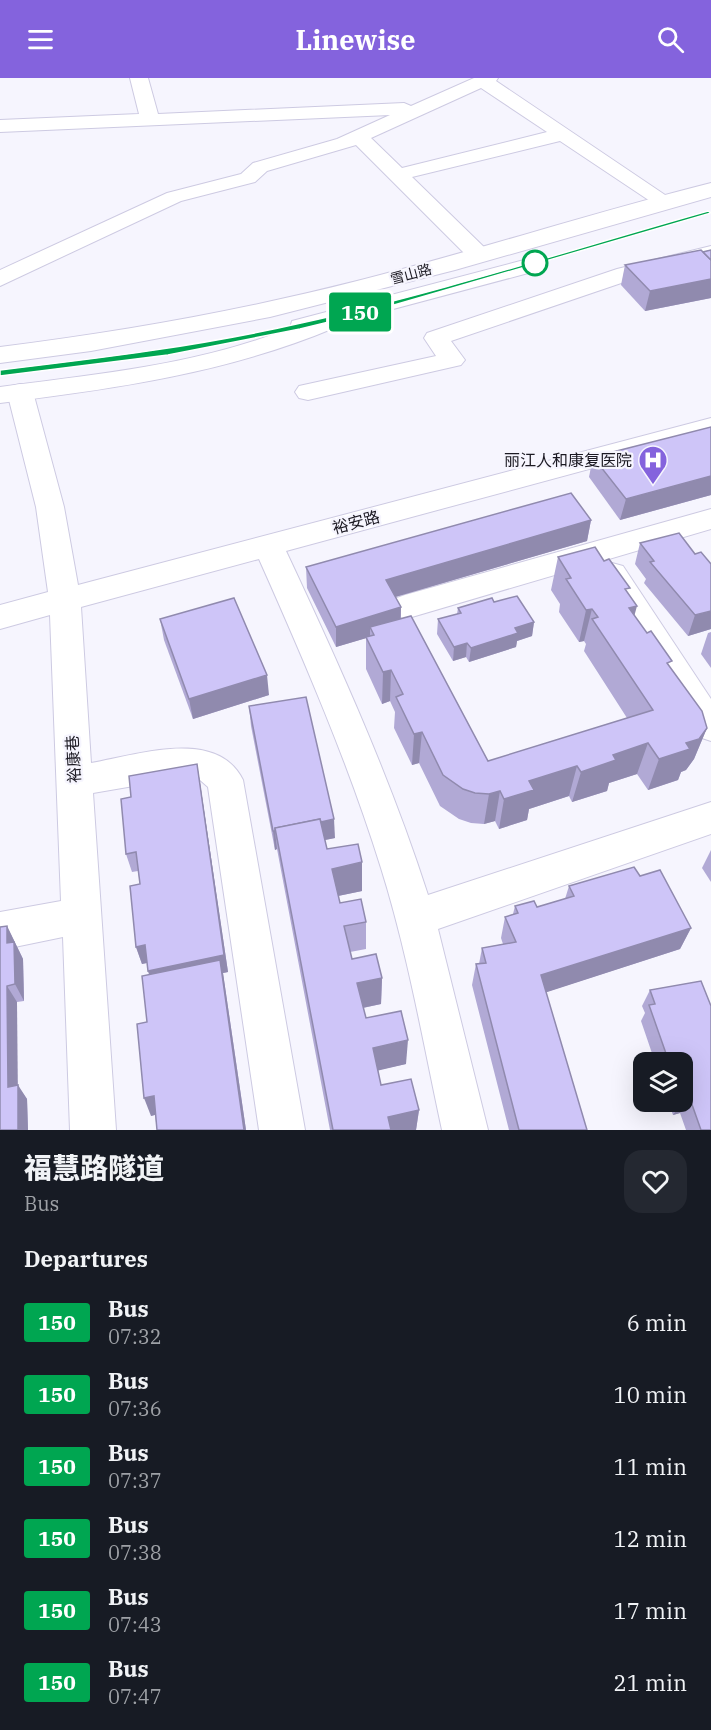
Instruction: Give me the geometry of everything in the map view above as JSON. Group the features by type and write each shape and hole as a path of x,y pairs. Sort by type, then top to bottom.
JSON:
{"main road":[{"name":"雪山路","path":"330,307 478,255 711,190"},
{"name":"雪山路","path":"0,355 116,340 330,307 711,213"},
{"path":"0,338 330,307"},
{"path":"7,387 134,375 239,355 289,339 330,307"}],"street":[{"path":"139,78 150,120"},
{"path":"0,279 174,197 248,178 261,167 359,137 376,130 378,126 486,79 666,203"},
{"path":"0,126 304,116 421,108"},
{"path":"396,175 564,134"},
{"path":"359,137 478,255"},
{"path":"308,392 452,360 436,338 625,274 711,253"},
{"name":"裕康巷","path":"7,387 50,507 65,600 93,1130"},
{"name":"裕安路","path":"0,616 711,427"},
{"path":"405,607 711,519"},
{"path":"268,546 350,728 415,918 465,1130"},
{"path":"597,551 711,727"},
{"path":"75,782 186,762 210,767 225,780 282,1130"},
{"path":"415,918 711,818"},
{"path":"0,931 81,915"}],"building":[{"path":"701,250 711,260 711,279 650,291 625,265"},
{"path":"711,250 711,260 703,252"},
{"path":"711,427 711,476 626,499 593,457"},
{"path":"571,493 591,520 386,580 401,607 336,627 306,567"},
{"path":"679,533 695,554 701,552 711,564 711,611 695,615 650,562 654,561 640,543"},
{"path":"595,547 604,561 609,559 630,588 625,589 637,606 629,608 647,633 651,631 672,661 667,663 702,711 707,728 699,739 686,743 690,749 659,759 648,743 613,755 616,760 581,772 577,766 529,781 534,790 504,799 500,791 489,794 463,789 443,775 422,732 414,734 396,697 403,694 391,670 383,672 366,637 374,635 370,627 411,616 488,761 653,710 592,619 598,617 592,609 586,610 566,579 571,578 558,557"},
{"path":"517,596 534,622 515,628 518,633 471,648 467,643 454,647 438,619 461,613 458,608 492,598 494,602"},
{"path":"234,598 267,675 189,699 160,619"},
{"path":"306,697 334,819 321,822 320,819 275,828 273,831 249,706"},
{"path":"197,764 224,955 148,971 145,945 136,947 130,886 140,884 136,852 126,854 121,799 131,797 129,776"},
{"path":"320,819 327,849 358,844 362,862 332,869 340,903 361,899 366,922 344,926 352,959 376,954 382,978 357,983 366,1018 401,1011 408,1040 373,1048 381,1085 411,1079 419,1110 388,1117 391,1130 333,1130 275,828"},
{"path":"634,867 640,876 660,870 691,928 541,975 587,1130 519,1130 476,964 486,963 482,948 516,942 505,917 518,913 515,906 534,901 537,907 574,896 569,886"},
{"path":"7,926 7,943 14,942 15,984 7,986 8,1087 18,1085 18,1130 0,1130 0,927"},
{"path":"220,960 244,1130 157,1130 154,1096 144,1098 137,1024 147,1022 142,976"},
{"path":"701,981 711,1006 711,1130 701,1130 693,1107 693,1052 665,1052 649,1005 655,1004 650,990"}],"bus line":[{"name":"150","path":"0,373 168,352 219,344 300,326 571,254 711,213"}],"place":[{"name":"丽江人和康复医院","path":"653,486"}]}
